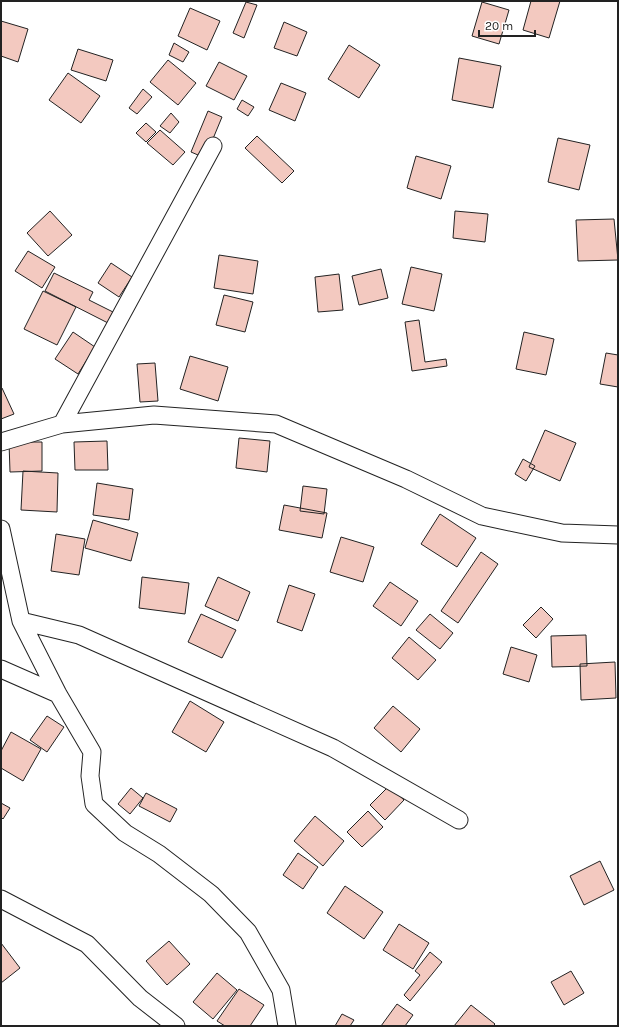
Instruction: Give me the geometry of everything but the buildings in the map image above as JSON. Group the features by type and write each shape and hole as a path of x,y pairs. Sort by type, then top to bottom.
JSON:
{"street":[{"path":"62,424 213,146"},
{"path":"1,442 62,424 154,415 276,424 406,479 482,516 562,533 618,535"},
{"path":"1,529 21,622 58,694 92,752 90,776 94,804 125,833 159,854 211,894 248,932 281,990 287,1026"},
{"path":"21,622 79,635 332,748 459,820"},
{"path":"1,669 58,694"},
{"path":"1,899 87,944 140,998 176,1026"}]}
